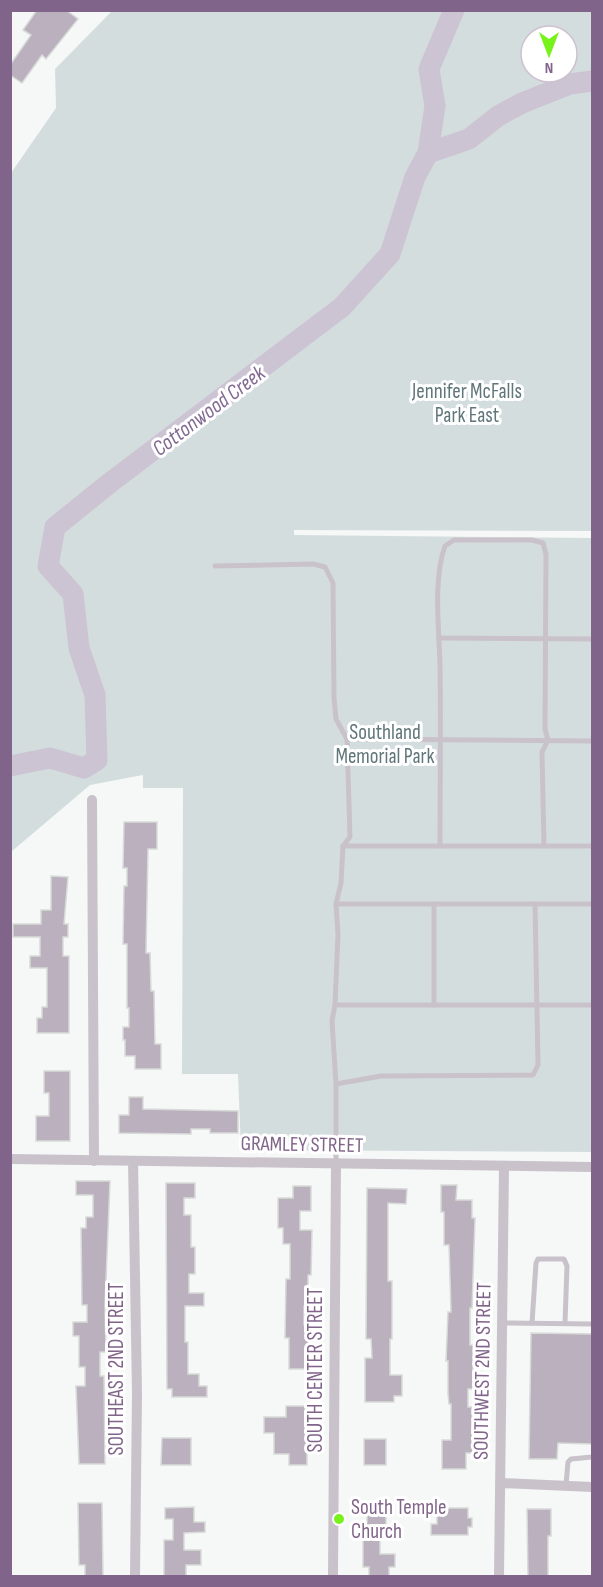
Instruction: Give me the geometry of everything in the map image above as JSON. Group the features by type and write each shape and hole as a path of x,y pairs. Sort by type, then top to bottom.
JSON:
{"street":[{"path":"92,800 94,1161"},
{"name":"GRAMLEY STREET","path":"10,1160 592,1167"},
{"name":"SOUTHEAST 2ND STREET","path":"133,1161 136,1393 135,1576"},
{"name":"SOUTH CENTER STREET","path":"333,1576 336,1163"},
{"name":"SOUTHWEST 2ND STREET","path":"499,1576 504,1166"},
{"path":"500,1483 592,1487"}],"lane":[{"path":"440,846 441,557 445,546 454,540 532,540 543,543 546,554 545,729 549,740 543,752 544,846"},
{"path":"215,566 313,564 325,567 333,583 334,698 336,719 347,739 350,837 343,846 341,883 336,904 338,934 335,1005 332,1021 336,1084 336,1163"},
{"path":"439,638 592,639"},
{"path":"347,739 592,741"},
{"path":"343,846 592,846"},
{"path":"336,904 592,904"},
{"path":"434,904 434,1005"},
{"path":"336,1084 381,1076 533,1075 538,1065 535,904"},
{"path":"335,1005 592,1005"},
{"path":"532,1323 538,1259 564,1259 567,1266 565,1323"},
{"path":"503,1323 592,1324"},
{"path":"566,1486 568,1462 571,1459 592,1457"}],"green space":[{"path":"112,11 592,11 592,531 294,530 294,535 592,538 592,1152 241,1150 238,1074 182,1074 183,788 143,788 143,775 90,785 11,852 11,173 56,108 55,69"}],"building":[{"path":"37,10 66,10 78,19 46,59 42,55 22,83 10,75 10,65 31,35 23,30"},
{"path":"124,822 157,822 157,849 148,849 146,953 150,953 151,991 154,991 155,1044 161,1044 161,1069 135,1069 135,1056 125,1056 123,1027 129,1027 129,1008 127,1008 127,944 123,944 124,886 127,886 127,868 123,868"},
{"path":"51,876 68,877 64,924 68,924 68,937 63,937 63,956 69,956 69,1033 37,1033 37,1018 42,1018 42,1007 47,1007 47,968 30,968 30,956 40,956 40,937 13,937 13,924 41,924 41,910 51,910"},
{"path":"44,1071 70,1071 70,1141 36,1141 36,1116 49,1116 49,1093 44,1093"},
{"path":"129,1097 143,1097 143,1109 238,1111 238,1133 210,1133 210,1129 191,1129 191,1134 119,1133 119,1115 129,1115"},
{"path":"76,1181 110,1181 105,1305 106,1352 100,1352 100,1376 104,1376 105,1464 79,1464 76,1386 85,1386 85,1367 79,1367 79,1336 73,1336 73,1322 87,1322 87,1305 82,1305 81,1228 86,1228 86,1217 93,1217 93,1195 76,1195"},
{"path":"166,1183 195,1183 195,1198 184,1198 184,1215 191,1215 191,1247 195,1247 195,1274 189,1274 189,1293 204,1293 204,1306 185,1306 185,1342 188,1342 188,1374 199,1374 199,1386 207,1386 207,1397 172,1397 172,1389 167,1389"},
{"path":"441,1185 457,1185 456,1200 472,1200 472,1218 475,1218 472,1308 470,1308 473,1389 468,1389 468,1407 472,1407 473,1453 466,1453 466,1469 442,1469 442,1440 451,1440 451,1404 449,1404 448,1393 448,1361 446,1361 448,1312 451,1312 449,1245 444,1245"},
{"path":"293,1186 311,1186 311,1211 300,1211 300,1230 312,1230 308,1306 304,1306 304,1325 309,1325 309,1369 289,1369 289,1338 285,1338 286,1279 290,1279 290,1244 283,1244 283,1228 278,1228 278,1198 293,1198"},
{"path":"367,1188 407,1189 406,1204 388,1203 388,1281 392,1281 390,1375 402,1375 402,1396 394,1396 394,1402 365,1402 365,1358 372,1358 371,1339 366,1339"},
{"path":"531,1333 592,1334 592,1444 558,1443 557,1459 529,1459"},
{"path":"286,1406 307,1406 307,1465 289,1465 289,1454 274,1454 274,1433 264,1433 264,1417 286,1417"},
{"path":"162,1438 191,1438 191,1465 161,1465"},
{"path":"364,1439 386,1439 386,1465 364,1465"},
{"path":"78,1503 102,1503 103,1576 85,1576 85,1565 79,1565"},
{"path":"194,1507 194,1522 205,1522 205,1532 184,1533 184,1550 201,1550 201,1565 186,1565 186,1576 164,1576 164,1540 173,1540 173,1519 165,1519 165,1508"},
{"path":"367,1507 386,1507 386,1534 380,1534 380,1554 395,1554 395,1567 389,1567 389,1576 369,1576 369,1567 363,1567 363,1522 367,1522"},
{"path":"437,1508 468,1508 468,1518 472,1518 472,1527 468,1527 468,1535 431,1535 431,1524 437,1524"},
{"path":"527,1509 551,1509 548,1576 528,1576"}],"waterway":[{"path":"428,153 435,106 429,69 454,10"},
{"name":"Cottonwood Creek","path":"10,766 50,758 84,768 97,760 95,695 79,648 73,594 48,566 55,527 342,307 390,254 415,177 428,153 469,139 498,116 522,103 570,84 592,81"}],"place":[{"name":"South Temple Church","path":"339,1519"}],"park label":[{"name":"Jennifer McFalls Park East","path":"467,403"},
{"name":"Southland Memorial Park","path":"385,744"}]}
